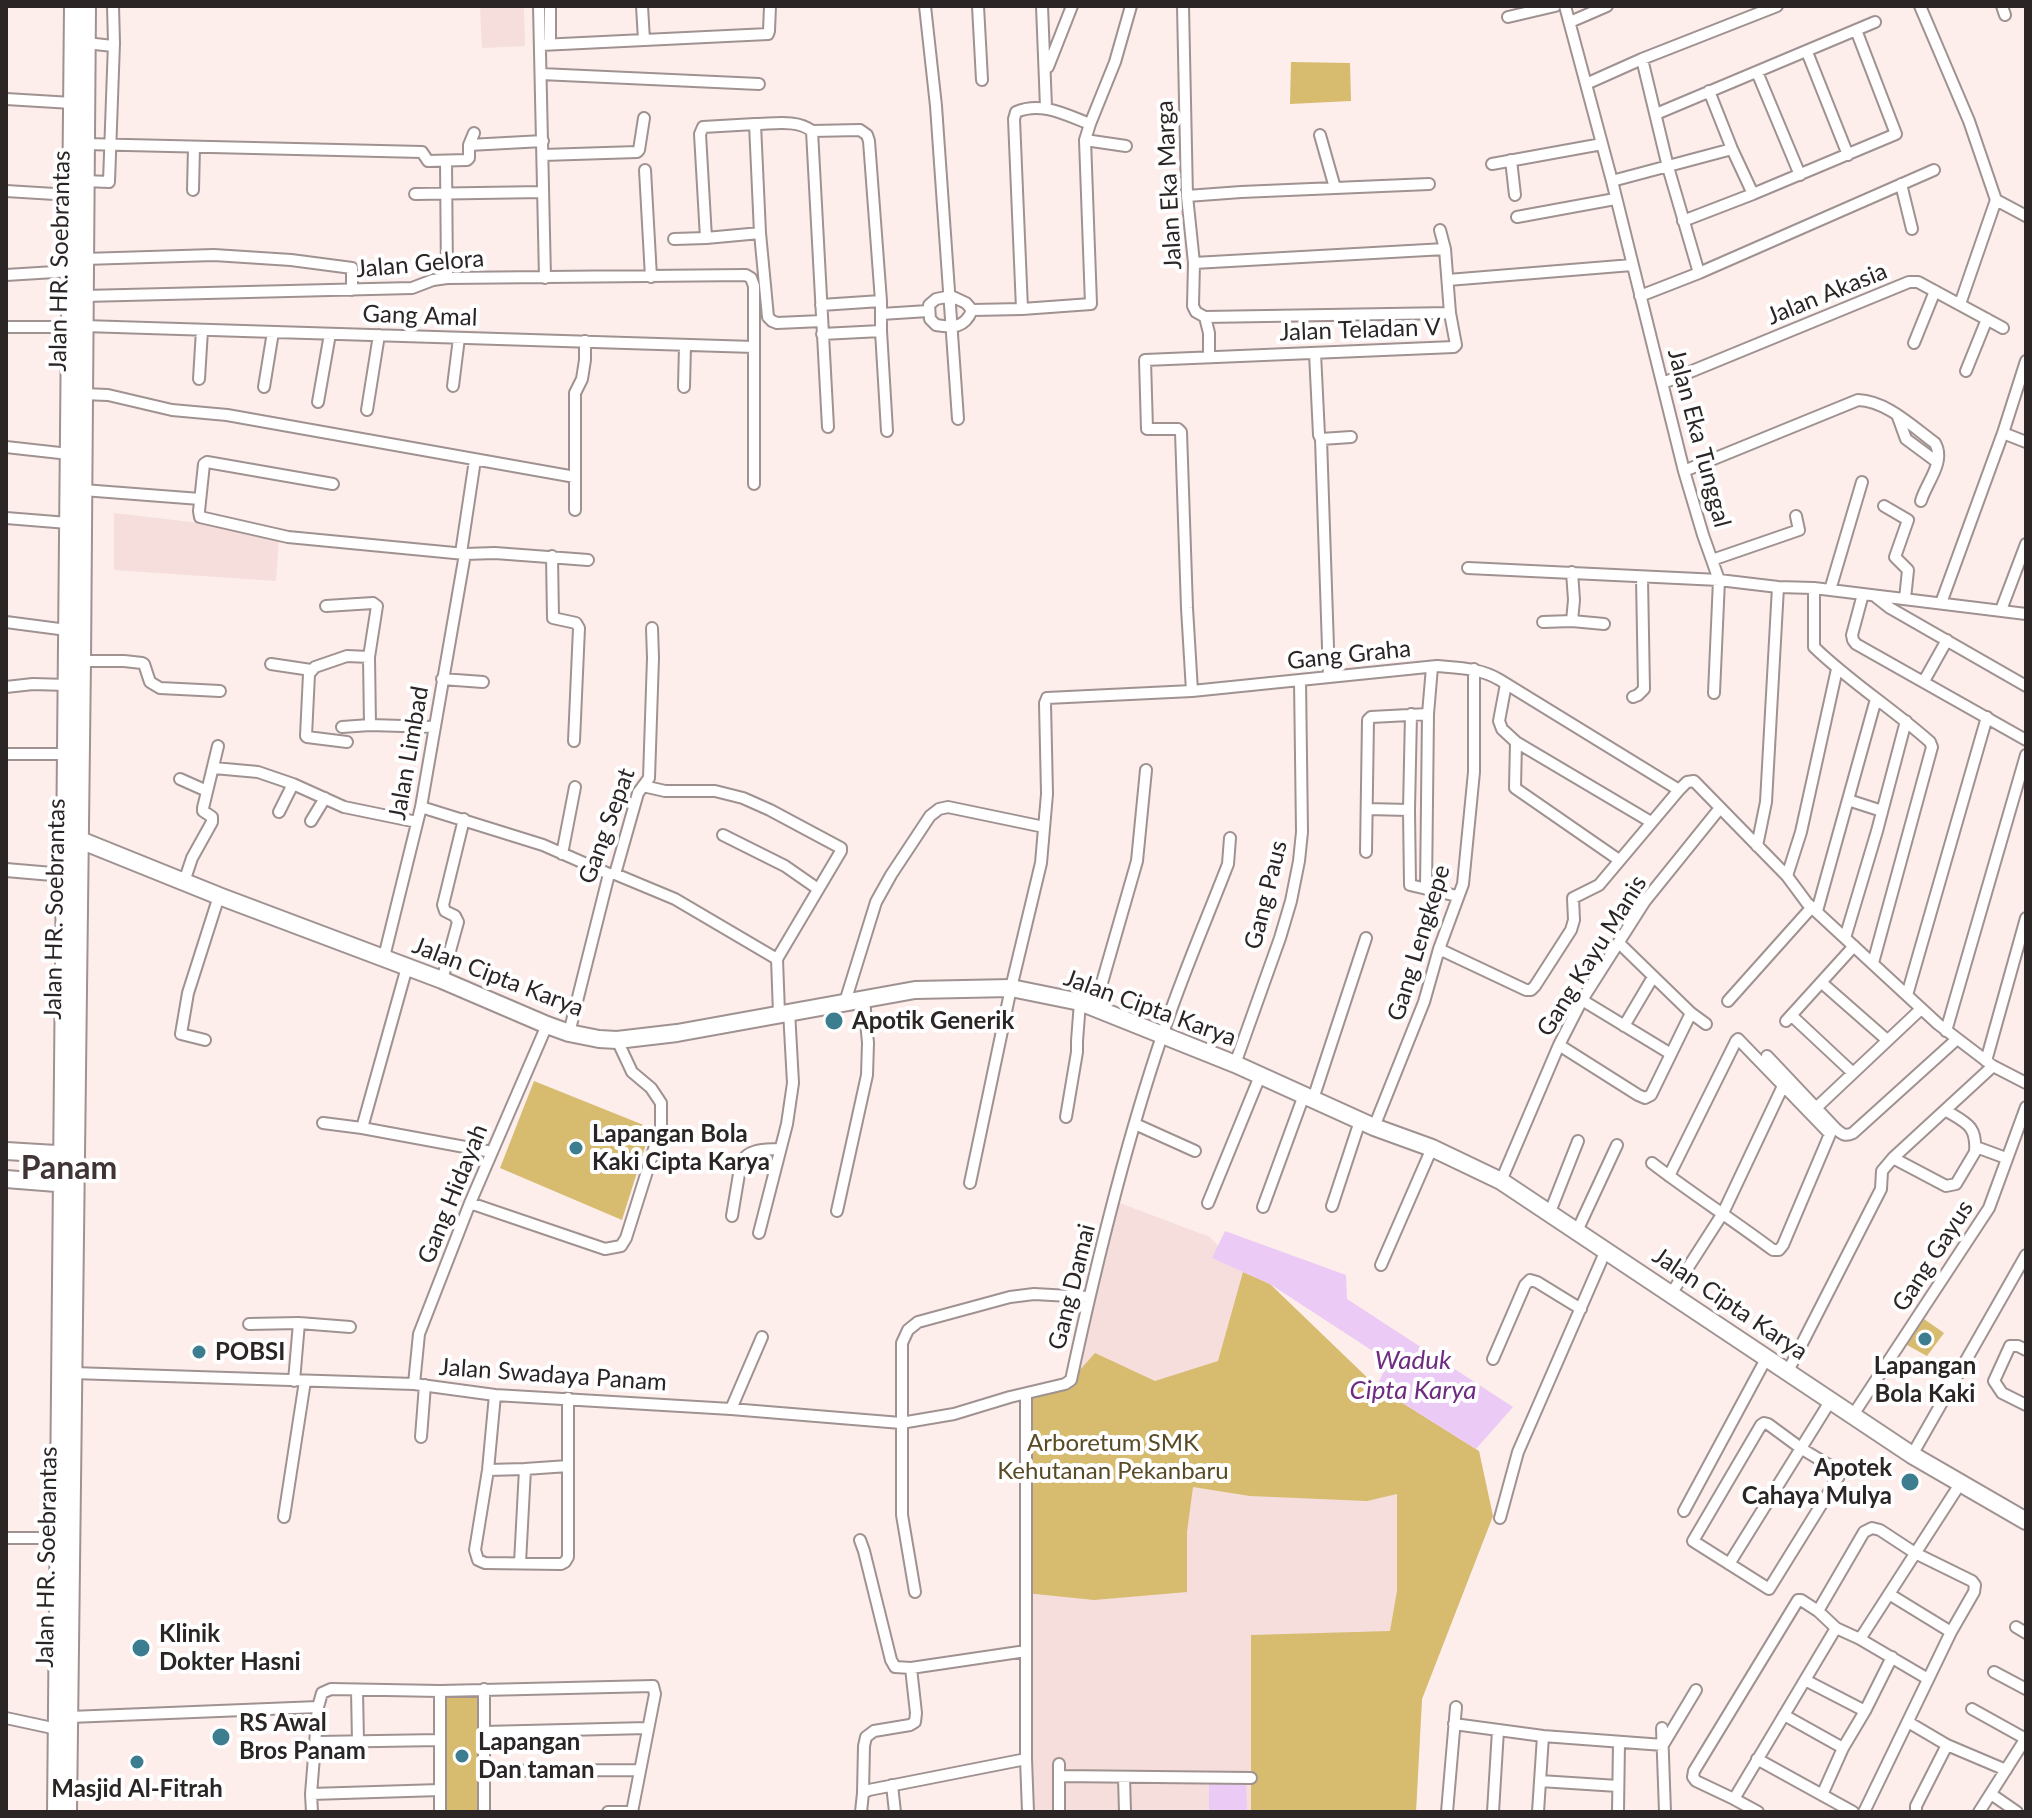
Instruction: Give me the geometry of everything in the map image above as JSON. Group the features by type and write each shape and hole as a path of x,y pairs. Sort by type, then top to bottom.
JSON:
{"main road":[{"name":"Jalan HR. Soebrantas","path":"68,1812 63,1723 64,1626 73,1373 64,875 66,754 74,671 83,490 83,394 71,271 73,6"},
{"name":"Jalan HR. Soebrantas","path":"69,1155 80,840 74,671 67,630 69,454 77,326 84,296 87,6"},
{"name":"Jalan Cipta Karya","path":"80,840 384,957 547,1025 599,1039 677,1033 915,990 1011,988 1088,1005 1235,1064 1367,1124 1432,1148 1501,1181 1912,1455 2026,1521"},
{"path":"6,1151 69,1155"},
{"path":"6,1179 69,1184"},
{"name":"Jalan HR. Soebrantas","path":"64,1626 59,1538 69,1184"},
{"name":"Jalan HR. Soebrantas","path":"56,1812 63,1723"}],"street":[{"path":"85,181 109,182 113,6"},
{"path":"539,6 545,44"},
{"path":"545,278 541,74 550,6"},
{"path":"642,6 644,40"},
{"path":"545,44 768,34 770,6"},
{"path":"925,6 936,106 958,419"},
{"path":"978,6 982,80"},
{"path":"1042,6 1046,107"},
{"path":"1046,73 1072,6"},
{"path":"972,310 1091,304 1085,140 1115,62 1131,6"},
{"name":"Jalan Eka Marga","path":"1183,6 1187,196 1194,263 1193,306 1205,317 1209,356"},
{"path":"1508,17 1555,6"},
{"name":"Jalan Eka Tunggal","path":"1565,6 1684,471 1719,580"},
{"path":"1570,22 1607,6"},
{"path":"1586,84 1777,6"},
{"path":"1920,6 1969,121 1996,200 1960,304"},
{"path":"1656,114 1875,22"},
{"path":"1683,221 1896,134 1856,30"},
{"path":"86,43 113,46"},
{"path":"1807,52 1848,155"},
{"path":"1642,59 1668,167 1699,273"},
{"path":"1757,72 1800,175"},
{"path":"541,74 759,84"},
{"path":"1709,91 1753,194"},
{"path":"6,99 72,103"},
{"path":"1022,309 1016,112 1025,108 1046,107 1090,124"},
{"path":"543,155 637,152 644,118"},
{"path":"706,238 700,134 703,127 790,123 804,125 812,131 860,130 867,135 881,301 887,431"},
{"path":"755,124 768,317 777,323 822,321"},
{"path":"812,131 828,427"},
{"path":"85,144 422,152 428,161 446,161 467,160 474,133"},
{"path":"1320,135 1335,188"},
{"path":"1085,140 1126,146"},
{"path":"469,145 543,141"},
{"path":"1492,164 1602,144"},
{"path":"193,190 194,147"},
{"path":"1612,181 1732,149"},
{"path":"1511,160 1515,195"},
{"path":"446,161 447,278"},
{"path":"645,170 651,277"},
{"path":"1640,296 1934,170"},
{"path":"1187,196 1429,184"},
{"path":"1901,184 1912,229"},
{"path":"6,191 71,195"},
{"path":"415,194 543,192"},
{"path":"1517,217 1615,199"},
{"path":"1996,200 2026,216"},
{"name":"Jalan Teladan V","path":"1192,691 1181,432 1178,429 1147,429 1145,360 1454,347 1445,249 1440,230"},
{"path":"674,239 760,233"},
{"path":"1194,263 1445,249"},
{"path":"84,259 214,255 291,260 352,268 352,290"},
{"path":"1448,280 1632,265"},
{"path":"6,275 71,271"},
{"name":"Jalan Gelora","path":"84,296 412,288 447,278 746,275 754,286 754,347"},
{"name":"Jalan Akasia","path":"1663,383 1909,282 1918,282 2003,328"},
{"path":"1914,343 1935,291"},
{"path":"951,296 966,303 972,310 969,319 952,327 936,325 928,311 929,305 936,299 951,296"},
{"path":"821,305 881,301"},
{"path":"881,314 928,311"},
{"path":"1205,317 1450,313"},
{"path":"1966,371 1987,319"},
{"name":"Gang Amal","path":"6,327 77,326 754,347"},
{"path":"199,379 202,330"},
{"path":"822,334 881,331"},
{"path":"264,387 273,332"},
{"path":"318,402 330,334"},
{"path":"367,410 379,335"},
{"path":"453,386 459,338"},
{"path":"575,510 575,393 582,379 585,341"},
{"path":"684,387 685,345"},
{"path":"754,347 754,484"},
{"path":"1315,353 1329,677"},
{"path":"1941,603 2026,361"},
{"path":"83,394 108,395 172,410 227,415 575,477"},
{"path":"1684,471 1858,400 1865,400 1883,406 1938,447 1939,457 1921,501"},
{"path":"1898,417 1906,439 1937,462"},
{"path":"2003,433 2026,442"},
{"path":"1321,439 1351,437"},
{"path":"6,447 69,454"},
{"name":"Jalan Limbad","path":"384,957 421,807 463,554 475,460"},
{"path":"333,484 207,462 204,464 200,517 288,537 463,554 588,560"},
{"path":"1830,590 1862,482"},
{"path":"83,490 200,499"},
{"path":"1884,506 1908,520 1895,557 1908,570 1905,599"},
{"path":"1712,560 1799,530 1796,516"},
{"path":"6,518 68,523"},
{"path":"2001,610 2026,544"},
{"path":"552,556 553,618 576,623 579,628 574,741"},
{"path":"1468,568 1719,580 1814,588 2026,614"},
{"path":"1572,572 1572,621"},
{"path":"1633,697 1644,689 1642,578"},
{"path":"1714,693 1719,580"},
{"path":"1757,846 1766,802 1778,587"},
{"path":"1814,588 1814,647 1837,669 1930,742 1932,752 1873,963"},
{"path":"1869,595 2026,686"},
{"path":"1869,595 1852,635 1856,644 2026,740"},
{"path":"326,606 376,604 369,657 370,725"},
{"path":"6,622 67,630"},
{"path":"1543,622 1604,624"},
{"name":"Gang Sepat","path":"569,1033 612,874 638,793 649,778 652,628"},
{"path":"1924,681 1947,640"},
{"path":"271,664 311,670 347,656 369,657"},
{"path":"6,687 124,661 144,664 150,682 160,688 220,691"},
{"path":"1426,889 1428,714 1432,667"},
{"name":"Gang Graha","path":"1044,827 1047,698 1192,691 1432,667 1474,669 1488,673 1679,790 1687,782 1694,781 1720,808"},
{"name":"Gang Lengkepe","path":"1332,1206 1424,1002 1463,884 1474,772 1474,669"},
{"path":"1787,876 1801,832 1837,669"},
{"path":"311,670 306,736 347,742"},
{"path":"442,679 483,682"},
{"name":"Gang Paus","path":"1235,1064 1280,938 1299,861 1302,832 1300,680"},
{"path":"1506,684 1499,721 1502,729 1516,742 1651,822"},
{"path":"1728,1001 1815,909 1876,699"},
{"path":"1411,714 1410,885 1457,896"},
{"path":"1366,852 1368,720 1371,717 1428,714"},
{"path":"1907,995 1987,717"},
{"path":"1853,1073 1789,1018 1822,983 1849,942 1906,721"},
{"path":"342,727 435,727"},
{"path":"1516,742 1515,788 1619,860"},
{"path":"184,882 192,858 212,822 212,817 203,811 218,746"},
{"path":"6,754 66,754"},
{"path":"1946,1031 2026,755"},
{"path":"214,768 258,772 344,807 417,822"},
{"path":"1066,1117 1077,1041 1137,861 1146,770"},
{"path":"180,779 207,791"},
{"path":"279,812 293,784"},
{"path":"643,786 665,791 715,791 743,798 841,848 777,959 793,1083 787,1124 759,1233"},
{"path":"562,854 575,787"},
{"path":"1439,949 1531,990 1571,930 1573,898 1599,885 1679,790"},
{"path":"311,821 325,798"},
{"path":"1848,800 1882,811"},
{"path":"421,807 543,845 675,899 777,959"},
{"path":"845,1002 876,902 930,816 948,807 1044,827 1041,863 970,1183"},
{"path":"1720,808 1815,909 1921,1009 1990,1064 2026,1083"},
{"name":"Gang Kayu Manis","path":"1501,1181 1559,1045 1582,1000 1645,901 1720,808"},
{"path":"1367,809 1409,810"},
{"path":"442,980 458,922 455,916 445,911 443,905 464,819"},
{"path":"723,835 785,866 818,889"},
{"name":"Gang Damai","path":"1026,1394 1071,1380 1088,1297 1135,1124 1163,1034 1228,864 1230,838"},
{"path":"6,870 64,875"},
{"path":"205,1040 181,1034 188,993 219,896"},
{"path":"1788,1371 1881,1189 1882,1171 1990,1064 2026,918"},
{"path":"1263,1207 1309,1097 1366,938"},
{"path":"1619,943 1706,1024"},
{"path":"362,1128 407,967"},
{"path":"1624,1026 1653,977"},
{"path":"1822,983 1887,1040"},
{"path":"837,1211 867,1075 864,999"},
{"path":"1582,1000 1671,1054"},
{"path":"1816,1108 1921,1009"},
{"path":"1559,1045 1645,1098 1651,1095 1691,1013"},
{"name":"Gang Hidayah","path":"421,1437 419,1334 470,1203 547,1025"},
{"path":"1652,1163 1669,1176 1723,1213 1773,1250 1779,1250 1830,1134 1738,1039 1669,1176"},
{"path":"1767,1056 1844,1135 1853,1133 1957,1039"},
{"path":"470,1203 605,1249 621,1246 661,1127 661,1103 651,1088 632,1072 617,1040"},
{"path":"1208,1203 1260,1076"},
{"path":"1671,1294 1723,1213 1783,1086"},
{"name":"Gang Gayus","path":"1853,1415 1989,1208 2026,1107"},
{"path":"1893,1158 1946,1186 1956,1184 1976,1147 1970,1125 1945,1110"},
{"path":"323,1123 492,1152"},
{"path":"1135,1124 1195,1151"},
{"path":"1550,1212 1578,1141"},
{"path":"1577,1231 1617,1145"},
{"path":"1976,1147 2006,1158"},
{"path":"1381,1265 1432,1148"},
{"path":"732,1216 741,1162 746,1155 753,1151 780,1149"},
{"path":"1500,1518 1518,1452 1606,1250"},
{"path":"1912,1455 2026,1255"},
{"path":"1493,1359 1525,1285 1530,1280 1581,1309"},
{"path":"915,1592 902,1515 902,1343 908,1330 918,1322 1010,1297 1034,1294 1088,1297"},
{"path":"249,1324 299,1323 350,1327"},
{"path":"284,1517 299,1381 299,1323"},
{"path":"731,1409 762,1337"},
{"path":"2026,1350 2010,1346 1994,1381 2002,1393 2026,1405"},
{"path":"1684,1511 1767,1357"},
{"name":"Jalan Swadaya Panam","path":"73,1373 420,1385 495,1395 901,1423 954,1414 1026,1394"},
{"path":"1025,1811 1026,1394"},
{"path":"495,1395 488,1470 475,1550 478,1560 485,1563 561,1564 568,1557 568,1398"},
{"path":"1729,1564 1831,1400"},
{"path":"1768,1424 1802,1449 1837,1470 1839,1476 1769,1589 1693,1541 1761,1425 1768,1424"},
{"path":"488,1470 568,1466"},
{"path":"520,1563 525,1469"},
{"path":"1860,1639 1960,1484"},
{"path":"1818,1611 1864,1532 1872,1528 1975,1585 1864,1812"},
{"path":"6,1538 59,1538"},
{"path":"860,1540 895,1667 911,1668 1026,1651"},
{"path":"1889,1594 1951,1632"},
{"path":"1758,1812 1696,1781 1694,1771 1798,1600 1818,1611 1836,1628 1928,1679"},
{"path":"1734,1799 1836,1628"},
{"path":"1822,1795 1843,1748 1892,1657"},
{"path":"861,1812 866,1737 874,1731 915,1722 911,1668"},
{"path":"1994,1672 2026,1689"},
{"path":"1805,1680 1865,1711"},
{"path":"312,1812 318,1707 322,1693 331,1689 440,1691 653,1686 655,1694 632,1812 608,1812"},
{"path":"484,1689 484,1812"},
{"path":"357,1690 358,1742"},
{"path":"1663,1745 1696,1690"},
{"path":"440,1691 440,1812"},
{"path":"6,1718 63,1723 318,1707"},
{"path":"1450,1812 1456,1707"},
{"path":"1972,1709 2026,1739 1979,1812"},
{"path":"1784,1715 1843,1748"},
{"path":"1908,1722 1947,1745 2006,1770"},
{"path":"1454,1724 1543,1736 1663,1745"},
{"path":"484,1732 647,1728"},
{"path":"1662,1728 1665,1812"},
{"path":"1493,1812 1498,1730"},
{"path":"1538,1812 1543,1736"},
{"path":"317,1742 440,1740"},
{"path":"1618,1812 1619,1742"},
{"path":"1916,1812 1916,1806 1947,1745"},
{"path":"863,1793 1026,1759"},
{"path":"1757,1759 1853,1812"},
{"path":"1059,1764 1059,1812"},
{"path":"483,1771 640,1770"},
{"path":"1059,1776 1251,1778"},
{"path":"1124,1777 1125,1812"},
{"path":"1540,1781 1618,1786"},
{"path":"892,1785 895,1812"},
{"path":"311,1794 440,1790"},
{"path":"1991,1794 2017,1812"}],"shaded area":[{"path":"480,6 524,6 525,46 482,48"},
{"path":"114,513 226,526 279,538 276,581 114,570"},
{"path":"1117,1202 1210,1237 1243,1272 1270,1284 1377,1387 1479,1451 1493,1516 1422,1699 1416,1812 1028,1812 1026,1461 1068,1388"}],"green space":[{"path":"1291,62 1350,63 1351,101 1290,104"},
{"name":"Lapangan Bola Kaki Cipta Karya","path":"534,1081 651,1128 622,1220 500,1168"},
{"name":"Arboretum SMK Kehutanan Pekanbaru","path":"1243,1272 1270,1284 1377,1387 1479,1451 1493,1516 1422,1699 1416,1812 1251,1812 1251,1635 1390,1631 1397,1591 1397,1494 1367,1501 1250,1496 1193,1487 1187,1532 1187,1592 1094,1600 1026,1593 1026,1394 1071,1380 1095,1353 1155,1381 1218,1361"},
{"name":"Lapangan Bola Kaki","path":"1924,1319 1944,1333 1927,1356 1907,1345"},
{"name":"Lapangan Dan taman","path":"484,1689 484,1812 440,1812 440,1691"}],"water":[{"name":"Waduk Cipta Karya","path":"1225,1231 1346,1275 1347,1299 1513,1407 1476,1449 1377,1387 1388,1361 1270,1284 1212,1258"},
{"path":"1246,1781 1247,1812 1209,1812 1209,1782"}],"place":[{"name":"Apotik Generik","path":"834,1021"},
{"name":"Lapangan Bola Kaki Cipta Karya","path":"576,1148"},
{"name":"Lapangan Bola Kaki","path":"1925,1339"},
{"name":"POBSI","path":"199,1352"},
{"name":"Apotek Cahaya Mulya","path":"1910,1482"},
{"name":"Klinik Dokter Hasni","path":"141,1648"},
{"name":"RS Awal Bros Panam","path":"221,1737"},
{"name":"Lapangan Dan taman","path":"462,1756"},
{"name":"Masjid Al-Fitrah","path":"137,1762"}],"district":[{"name":"Panam","path":"69,1169"}]}
